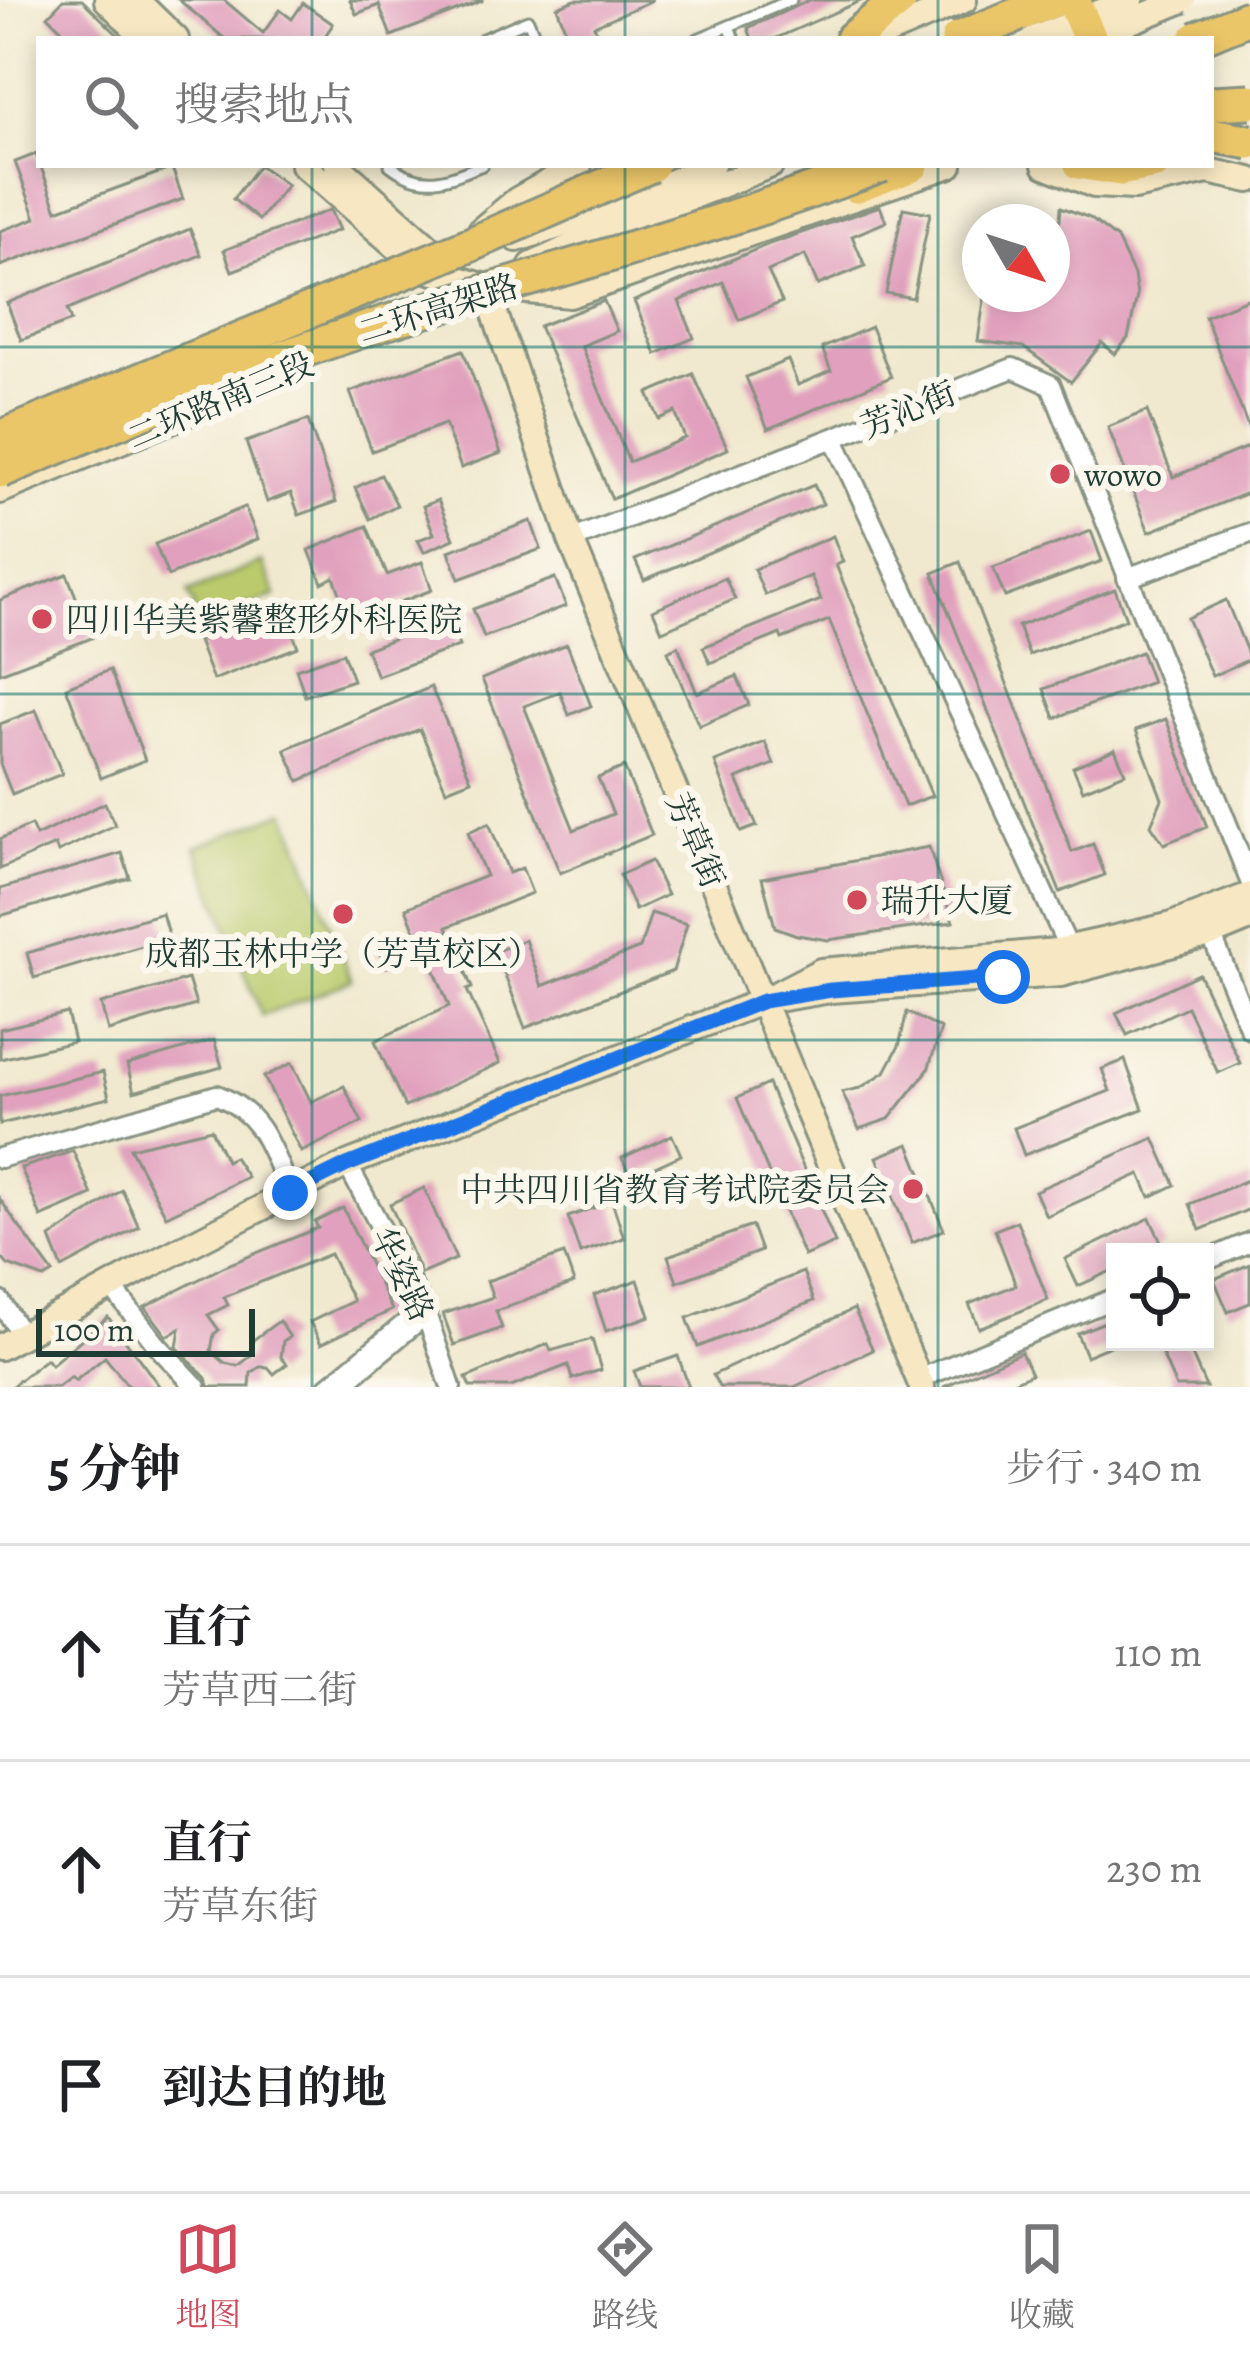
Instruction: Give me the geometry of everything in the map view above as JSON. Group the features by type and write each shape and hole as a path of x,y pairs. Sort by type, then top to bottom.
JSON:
{"highway":[{"path":"856,36 900,0"},
{"path":"966,36 1060,1 1098,36"},
{"path":"1206,36 1250,17"},
{"path":"1214,103 1250,101"},
{"path":"1214,136 1250,142"},
{"name":"二环高架路","path":"0,438 644,168"},
{"name":"二环高架路","path":"0,471 191,392 382,323 701,230 874,168"},
{"path":"820,189 841,192 904,168"}],"main road":[{"path":"107,0 143,36"},
{"path":"136,0 173,36"},
{"path":"880,36 964,0"},
{"path":"1041,36 1131,0"},
{"path":"1101,36 1185,0 1198,36"},
{"path":"1012,36 1060,1"},
{"path":"1052,168 1094,185 1134,188 1208,171 1239,177 1214,96"},
{"path":"307,168 432,265 486,287 570,295 941,168"},
{"path":"340,168 432,265"},
{"path":"432,265 518,200 574,168"},
{"name":"二环路南三段","path":"0,438 432,265 713,172 746,168"},
{"path":"1090,168 1106,172 1135,168"},
{"name":"二环路南三段","path":"0,491 486,287 713,172"},
{"name":"芳草街","path":"486,287 572,540 920,1383"},
{"path":"1014,953 1250,882"},
{"path":"11,1341 347,1165 763,1001 821,971 1057,951 1169,926 1250,895"},
{"path":"1003,977 1159,936 1250,904"},
{"path":"763,1001 831,990 1061,974 1211,934 1250,918"}],"street":[{"path":"1099,36 1109,0"},
{"path":"1060,1 1074,36"},
{"path":"1214,44 1250,30"},
{"name":"芳沁街","path":"572,540 1013,368 1051,386 1250,882"},
{"path":"834,439 1064,938"},
{"path":"1127,578 1250,533"},
{"path":"1211,934 1250,1029"},
{"path":"0,1158 217,1095 242,1106 265,1136 290,1193"},
{"name":"华姿路","path":"347,1165 426,1314 451,1387"},
{"path":"1214,1257 1250,1242"},
{"path":"111,1286 155,1344 196,1387"},
{"path":"0,1301 11,1341"},
{"path":"920,1383 1106,1302"},
{"path":"328,1387 426,1314"}],"lane":[{"path":"705,36 791,0"},
{"path":"489,36 528,20 535,36"},
{"path":"729,26 733,36"},
{"path":"395,168 407,178 443,181 475,168"},
{"path":"346,1387 426,1314"}],"green space":[{"path":"262,562 276,595 202,626 188,593"},
{"path":"286,811 352,981 262,1016 196,847"}],"building":[{"path":"63,0 82,0 119,36 68,36 48,16"},
{"path":"179,0 224,0 263,33 280,10 292,19 303,3 333,24 325,36 221,36"},
{"path":"350,0 482,1 391,36 379,5 356,14"},
{"path":"575,0 653,0 594,26 599,36 568,36 557,7"},
{"path":"810,0 863,0 781,36 751,36 748,28"},
{"path":"36,154 36,168 41,168 57,210 172,168 183,199 0,266 0,231 36,218 15,162"},
{"path":"257,168 287,185 259,220 233,199"},
{"path":"880,206 886,222 852,236 865,266 818,285 805,255 768,271 782,302 739,320 723,282 679,301 694,338 656,354 634,301 769,244"},
{"path":"903,208 930,213 913,298 886,293"},
{"path":"330,210 339,230 232,271 224,250"},
{"path":"1070,210 1090,218 1117,239 1134,275 1137,296 1128,338 1115,354 1102,343 1071,382 1023,347 978,341 982,312 1070,312"},
{"path":"190,229 201,255 67,310 71,321 21,340 7,303"},
{"path":"1250,298 1250,429 1249,429 1205,316"},
{"path":"604,301 617,331 581,346 629,462 685,438 675,412 659,419 648,393 693,374 728,449 612,499 539,326"},
{"path":"871,327 891,377 768,429 746,377 788,360 798,385 831,371 822,348"},
{"path":"463,350 501,453 461,468 445,424 372,451 350,392"},
{"path":"1147,411 1173,477 1250,446 1250,492 1149,532 1108,427"},
{"path":"308,420 336,502 299,515 291,493 267,502 246,442"},
{"path":"381,475 397,505 370,519 355,488"},
{"path":"814,485 823,504 644,580 635,560"},
{"path":"438,500 454,539 424,552 418,540 434,534 423,506"},
{"path":"245,507 258,539 168,576 155,544"},
{"path":"531,521 541,549 459,579 449,551"},
{"path":"367,526 387,575 422,562 432,590 350,621 334,577 322,583 309,550"},
{"path":"1091,531 1102,561 1005,597 993,568"},
{"path":"833,536 843,562 836,565 932,796 905,806 829,620 710,663 703,647 821,600 811,576 765,595 754,569"},
{"path":"960,562 1072,852 1093,844 1105,875 1060,892 933,573"},
{"name":"四川华美紫馨整形外科医院","path":"67,574 92,638 0,673 0,600"},
{"path":"555,578 566,606 484,637 473,609"},
{"path":"725,578 735,599 662,631 653,610"},
{"path":"1115,589 1126,619 1029,655 1018,626"},
{"path":"1226,600 1250,659 1212,676 1187,618"},
{"path":"283,608 298,647 213,680 198,641"},
{"path":"448,618 459,646 377,676 366,649"},
{"path":"567,644 591,706 569,715 560,692 524,706 574,830 613,814 598,778 624,767 652,835 560,873 482,679"},
{"path":"678,646 697,693 737,676 749,705 699,726 668,651"},
{"path":"1141,652 1152,682 1055,718 1044,689"},
{"path":"343,653 353,680 305,696 296,669"},
{"path":"110,670 145,760 101,778 66,687"},
{"path":"431,687 471,780 446,790 420,729 299,781 285,749"},
{"path":"36,710 62,774 12,794 0,764 0,724"},
{"path":"1166,719 1207,827 1164,844 1151,825 1162,799 1136,730"},
{"path":"765,742 774,764 737,779 757,826 741,832 715,762"},
{"path":"1115,749 1125,773 1083,790 1073,767"},
{"path":"105,803 115,825 58,852 55,845 0,869 0,839 31,825 36,836"},
{"path":"489,823 509,873 522,868 532,893 447,927 472,988 467,990 500,1063 405,1107 375,1041 449,1006 427,951 386,967 379,949 416,934 406,908 486,876 468,832"},
{"name":"瑞升大厦","path":"929,847 953,922 828,940 775,927 762,878"},
{"path":"122,853 130,878 0,916 0,889"},
{"path":"651,861 667,895 635,910 620,875"},
{"path":"162,913 169,938 34,978 27,953"},
{"path":"651,913 687,924 673,971 525,1028 496,951 525,940 542,986 640,948"},
{"path":"1199,974 1240,1063 1218,1073 1187,1007 1127,1035 1116,1013"},
{"path":"188,979 196,1005 108,1031 101,1004"},
{"path":"907,1012 941,1029 928,1070 889,1119 859,1129 842,1092 860,1088 885,1072 899,1046"},
{"path":"67,1013 74,1042 0,1059 0,1029"},
{"path":"214,1040 222,1067 134,1092 127,1065"},
{"path":"1125,1060 1143,1109 1024,1155 1014,1128 1110,1091 1102,1069"},
{"path":"292,1063 311,1102 344,1086 362,1122 301,1152 264,1077"},
{"path":"103,1072 109,1098 0,1124 0,1096"},
{"path":"768,1084 835,1243 804,1256 737,1098"},
{"path":"211,1129 226,1161 234,1157 247,1177 166,1216 130,1148"},
{"path":"672,1135 681,1155 631,1178 622,1158"},
{"path":"1154,1138 1175,1185 1150,1197 1140,1174 1046,1216 1035,1191"},
{"path":"909,1144 944,1230 912,1243 877,1157"},
{"path":"73,1151 92,1195 41,1217 21,1168"},
{"path":"1250,1179 1250,1209 1200,1230 1190,1204"},
{"path":"424,1188 456,1259 421,1274 390,1204"},
{"path":"122,1190 139,1227 62,1268 50,1238"},
{"path":"0,1199 53,1273 44,1278 8,1265 0,1256"},
{"path":"612,1201 624,1238 580,1253 568,1217"},
{"path":"343,1208 392,1310 321,1344 310,1322 353,1301 330,1254 224,1297 228,1305 208,1315 219,1330 211,1351 225,1363 238,1366 250,1357 253,1340 279,1321 290,1337 283,1341 281,1357 287,1364 274,1374 260,1367 251,1373 250,1387 209,1387 177,1347 180,1329 167,1336 145,1307 225,1266 318,1228 315,1222"},
{"path":"1150,1218 1162,1243 1106,1243 1106,1273 1078,1286 1065,1259"},
{"path":"1017,1221 1048,1300 979,1328 969,1304 1016,1285 995,1230"},
{"path":"752,1226 761,1251 677,1282 668,1256"},
{"path":"564,1254 574,1283 496,1311 502,1328 454,1345 443,1314 493,1297 487,1281"},
{"path":"1250,1264 1250,1303 1228,1312 1214,1279"},
{"path":"803,1272 814,1301 698,1347 687,1318"},
{"path":"638,1280 650,1316 606,1331 594,1295"},
{"path":"854,1309 873,1350 794,1387 719,1387 713,1375"},
{"path":"108,1317 160,1387 129,1387 105,1357 75,1381 71,1377 58,1387 11,1387 46,1359 51,1365"},
{"path":"1106,1322 1106,1348 1086,1356 1077,1333"},
{"path":"592,1339 601,1370 572,1379 568,1365 511,1387 470,1387 466,1378 548,1344 551,1351"},
{"path":"1161,1351 1190,1351 1206,1387 1176,1387"},
{"path":"1021,1352 1031,1374 1002,1387 943,1387"},
{"path":"678,1356 689,1387 640,1387 634,1371"}],"place":[{"name":"wowo","path":"1060,474"},
{"name":"四川华美紫馨整形外科医院","path":"42,619"},
{"name":"瑞升大厦","path":"857,900"},
{"name":"成都玉林中学（芳草校区）","path":"343,914"},
{"name":"中共四川省教育考试院委员会","path":"913,1189"}],"route":[{"path":"290,1193 347,1165 763,1001 831,990 1003,977"}]}
